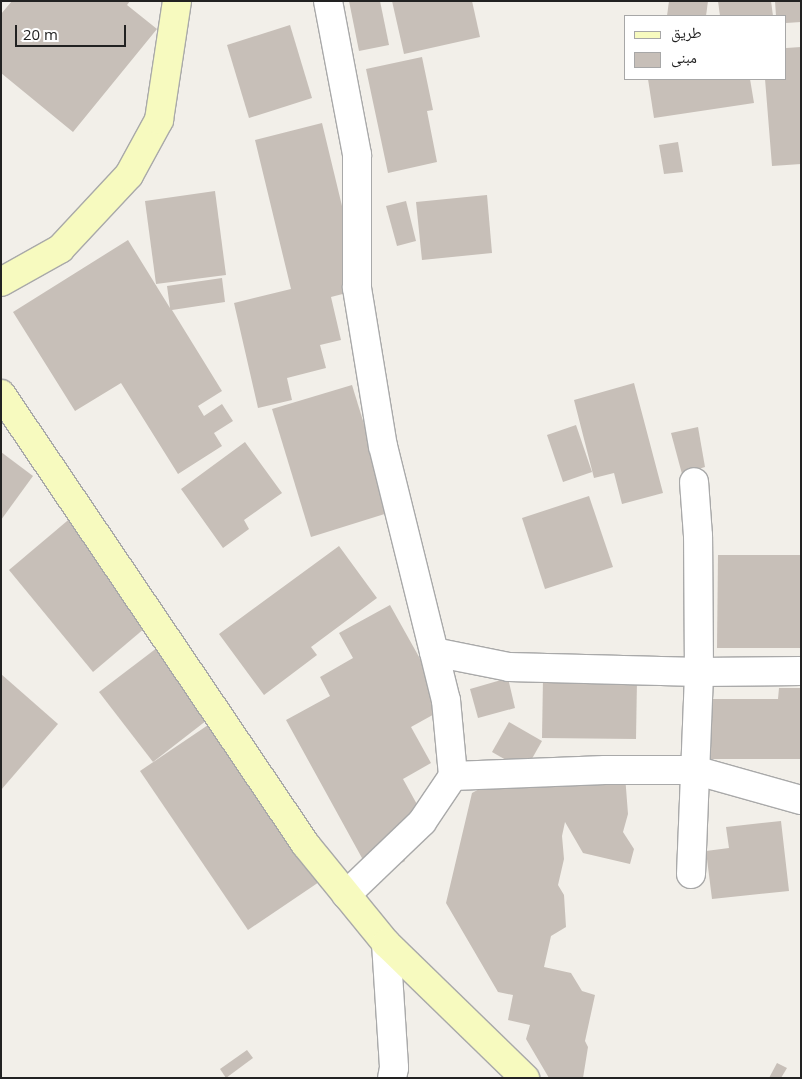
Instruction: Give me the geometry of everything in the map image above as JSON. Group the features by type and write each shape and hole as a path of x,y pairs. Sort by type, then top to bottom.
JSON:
{"street":[{"path":"1,282 60,249 129,175 159,120 177,1"},
{"path":"328,1 357,154 357,288 368,357 383,446 446,700 452,776 422,822 346,894"},
{"path":"1,394 306,845 386,942 525,1078"},
{"path":"691,874 699,672 698,536 694,482"},
{"path":"434,652 509,667 699,672 801,671"},
{"path":"452,776 604,770 694,770 801,800"},
{"path":"386,942 394,1068 392,1078"}],"building":[{"path":"12,1 130,1 127,5 157,29 73,132 1,73 1,14"},
{"path":"349,1 380,1 389,45 359,51"},
{"path":"392,1 472,1 480,37 404,54"},
{"path":"669,1 708,1 706,15 667,15"},
{"path":"718,1 771,1 773,15 720,15"},
{"path":"775,1 801,1 801,22 787,23 787,15 776,15"},
{"path":"290,25 312,98 249,118 227,45"},
{"path":"801,47 801,164 772,166 765,80 787,80 787,48"},
{"path":"422,57 433,110 427,111 437,162 388,173 366,69"},
{"path":"648,80 750,80 754,103 654,118"},
{"path":"322,123 362,289 331,297 341,340 320,345 326,368 287,378 292,400 258,408 234,303 291,289 255,140"},
{"path":"678,142 683,172 664,174 659,145"},
{"path":"215,191 226,275 156,284 145,201"},
{"path":"487,195 492,253 422,260 416,202"},
{"path":"406,201 416,241 397,246 386,206"},
{"path":"128,240 170,308 167,286 222,278 225,302 172,310 222,391 198,406 204,416 222,404 233,421 214,433 222,446 178,474 121,383 75,411 13,312"},
{"path":"634,383 663,493 622,504 614,473 594,478 574,400"},
{"path":"352,385 391,512 311,537 272,409"},
{"path":"576,425 592,472 563,482 547,435"},
{"path":"698,427 705,467 682,474 671,433"},
{"path":"245,442 282,493 244,520 249,529 223,548 181,489"},
{"path":"1,452 33,476 1,520"},
{"path":"589,496 613,567 545,589 522,518"},
{"path":"73,516 158,617 93,672 9,570"},
{"path":"339,546 377,598 311,647 317,655 264,695 219,634"},
{"path":"718,555 801,555 801,648 717,648"},
{"path":"390,605 447,707 411,727 431,763 403,779 424,817 391,835 405,861 373,878 286,720 330,696 320,677 353,658 339,633"},
{"path":"166,641 220,710 153,762 99,692"},
{"path":"1,674 58,724 1,790"},
{"path":"508,678 515,708 478,718 470,689"},
{"path":"543,678 637,679 636,739 542,738"},
{"path":"779,688 801,688 801,759 701,759 701,699 778,699"},
{"path":"217,719 325,878 248,930 140,771"},
{"path":"509,722 542,741 525,771 492,752"},
{"path":"625,775 628,814 623,832 634,849 630,864 583,853 565,822 562,836 564,859 558,885 564,895 566,927 551,936 544,967 571,973 582,991 595,995 585,1041 588,1047 583,1078 549,1078 526,1039 530,1025 508,1020 513,995 498,992 446,903 472,793 483,787"},
{"path":"781,821 789,891 712,899 706,851 729,848 726,827"},
{"path":"247,1050 253,1058 226,1078 220,1069"},
{"path":"777,1063 787,1068 781,1078 769,1078"}]}
